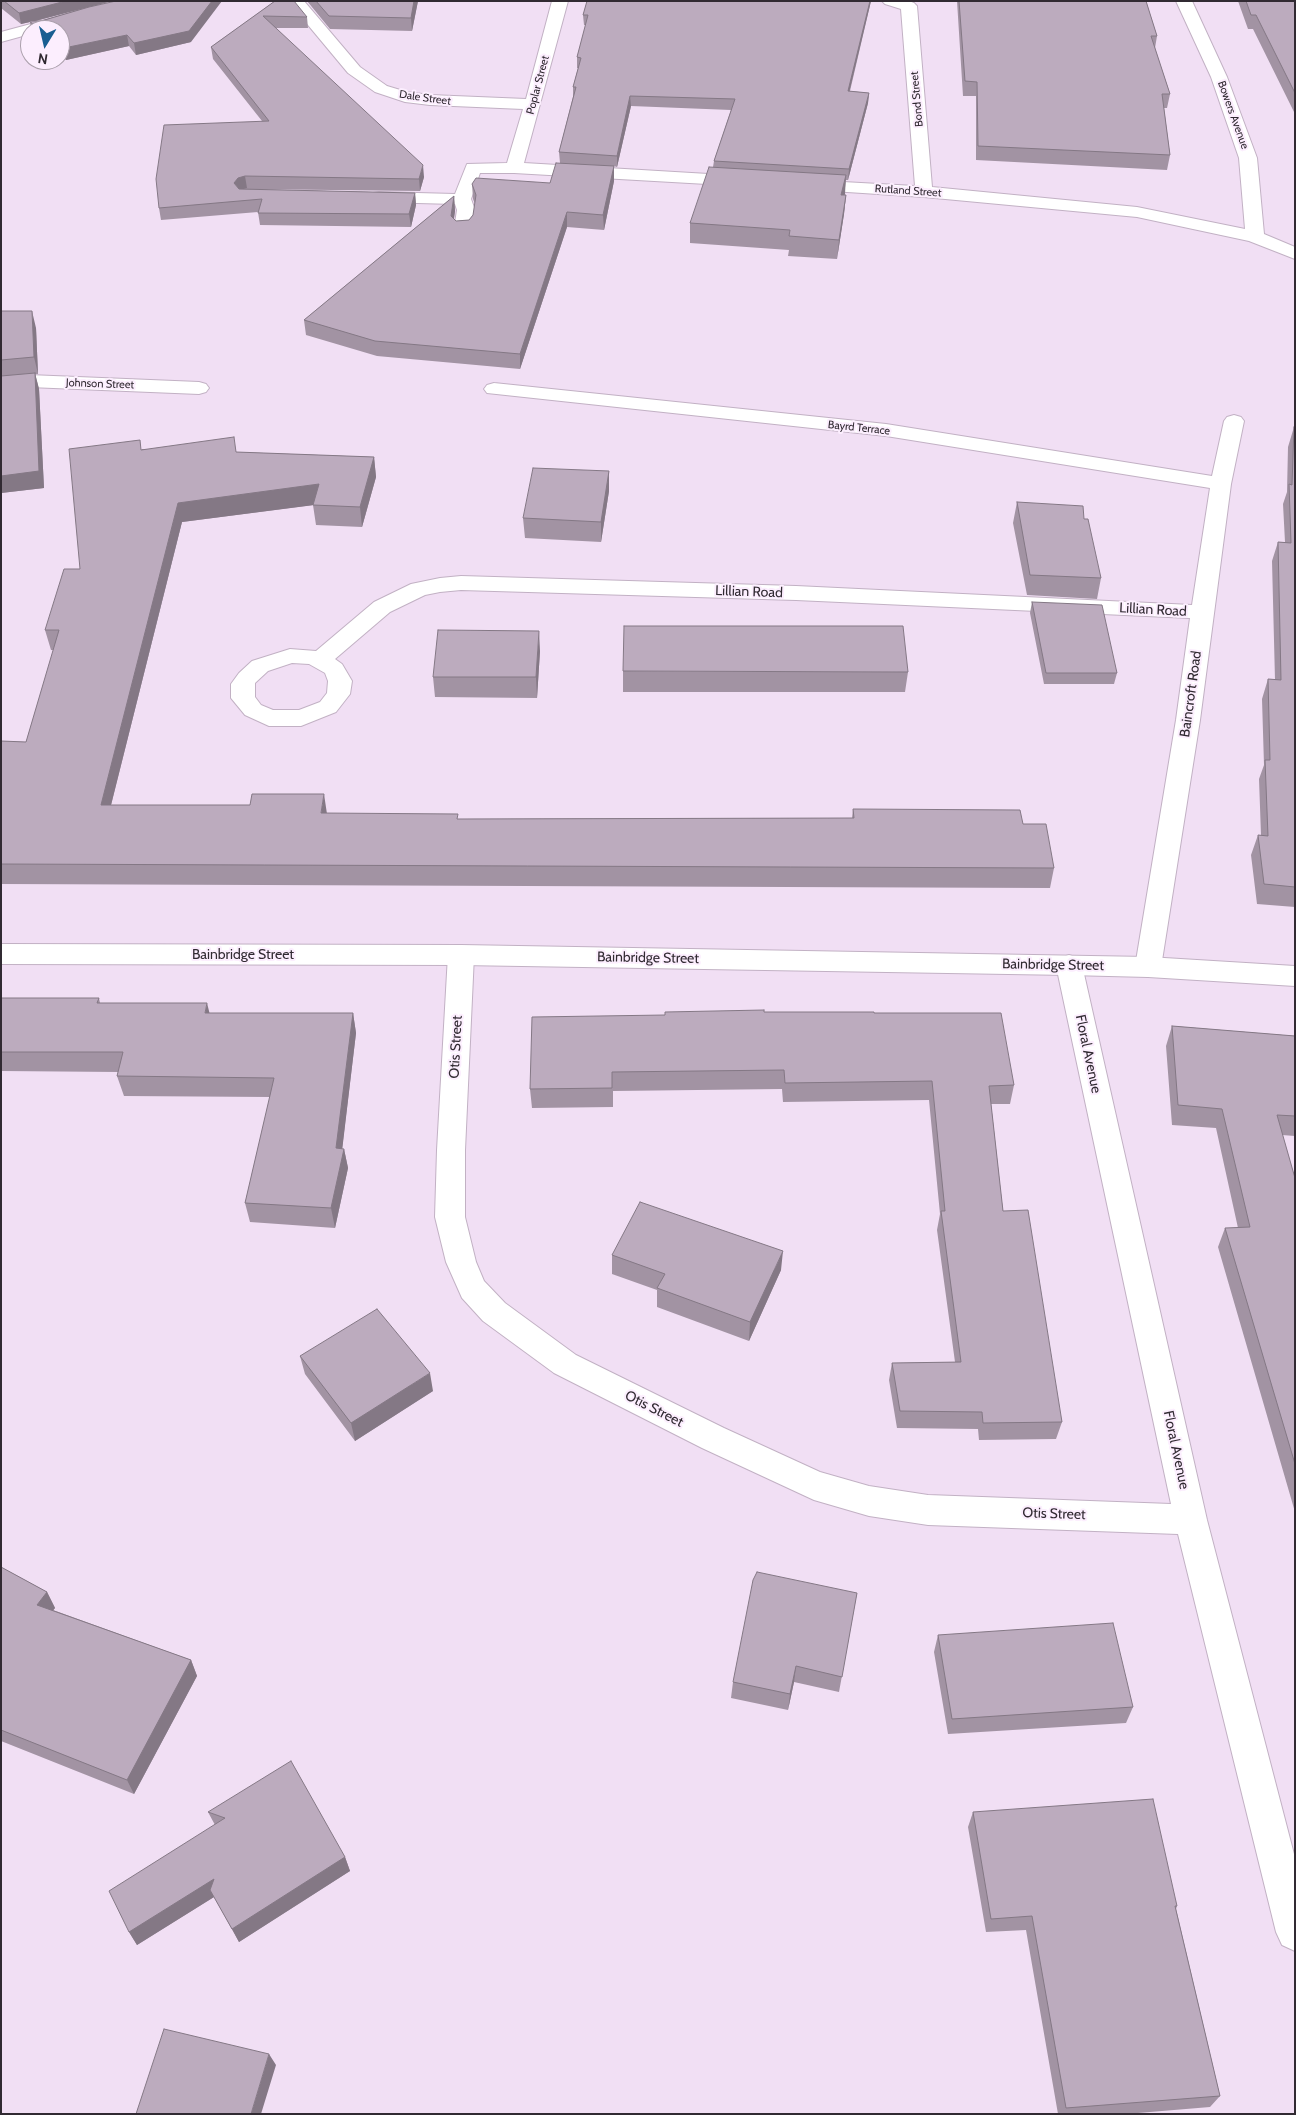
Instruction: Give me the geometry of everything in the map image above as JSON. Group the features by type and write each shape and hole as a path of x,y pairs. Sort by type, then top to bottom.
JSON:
{"street":[{"name":"Dale Street","path":"296,1 354,70 381,89 405,97 430,100 533,104"},
{"name":"Poplar Street","path":"514,168 560,1"},
{"name":"Bond Street","path":"890,1 909,6 924,192"},
{"name":"Bowers Avenue","path":"1184,1 1219,77 1248,158 1255,237"},
{"path":"1,37 80,15"},
{"path":"463,230 466,210 462,199 473,168 514,168 761,182"},
{"name":"Rutland Street","path":"790,184 924,192 1097,207 1176,219 1255,237 1295,254"},
{"path":"358,196 462,199"},
{"name":"Johnson Street","path":"1,385 29,381 199,388"},
{"name":"Bayrd Terrace","path":"494,389 886,430 1221,484"},
{"name":"Baincroft Road","path":"1148,967 1188,720 1221,484 1234,421"},
{"name":"Lillian Road","path":"320,660 367,619 400,597 419,589 461,583 796,593 1202,612"},
{"name":"Bainbridge Street","path":"1,954 461,955 1069,965 1148,967 1295,976"},
{"name":"Otis Street","path":"461,955 450,1150 450,1216 460,1262 473,1289 494,1312 565,1364 712,1438 814,1485 869,1501 928,1510 1191,1520"},
{"name":"Floral Avenue","path":"1069,965 1191,1520 1295,1932"}],"building":[{"path":"4,1 66,1 19,13"},
{"path":"116,1 212,1 189,31 134,43 127,35 70,47 70,20 44,20"},
{"path":"275,1 294,1 307,17 263,16 423,165 419,179 245,176 238,178 234,183 239,189 415,193 409,214 258,213 262,199 159,208 156,179 164,125 269,121 211,47"},
{"path":"316,1 414,1 411,18 329,16"},
{"path":"587,1 870,1 848,91 869,93 849,169 714,161 735,99 630,96 617,156 559,152 576,87 573,87 581,58 577,57 588,15 583,15"},
{"path":"959,1 1146,1 1157,36 1151,36 1170,94 1162,94 1170,155 978,146 977,82 965,81"},
{"path":"1246,1 1295,1 1295,93 1256,15 1251,15"},
{"path":"556,163 614,166 603,215 567,212 520,354 375,341 304,320 454,196 451,216 456,221 469,220 473,215 476,195 472,184 476,178 550,183"},
{"path":"709,167 846,175 841,195 846,195 839,240 789,236 790,230 690,223"},
{"path":"1,311 32,311 34,357 1,360"},
{"path":"35,373 39,471 1,476 1,376"},
{"path":"1294,427 1295,887 1264,884 1258,835 1268,836 1265,760 1270,760 1268,679 1281,680 1278,542 1291,543 1289,484 1292,485"},
{"path":"234,437 236,452 374,457 360,507 313,505 319,484 178,503 101,805 250,805 252,794 324,794 321,813 458,814 457,819 854,818 853,809 1020,810 1023,824 1046,824 1054,868 1,864 1,741 26,742 59,630 45,630 64,569 80,569 69,449 140,440 141,450"},
{"path":"533,468 609,471 601,522 523,518"},
{"path":"1017,502 1083,506 1084,519 1088,519 1101,578 1030,575"},
{"path":"1032,602 1102,605 1117,673 1046,673"},
{"path":"624,626 903,626 908,672 623,671"},
{"path":"438,630 539,631 536,677 433,677"},
{"path":"1,998 99,998 97,1003 207,1003 205,1013 353,1013 336,1148 344,1149 331,1208 245,1203 274,1078 117,1076 123,1052 1,1052"},
{"path":"764,1010 764,1012 1001,1013 1014,1085 989,1086 1003,1211 1028,1210 1062,1422 983,1423 982,1412 900,1411 892,1363 961,1362 941,1211 945,1211 932,1081 785,1083 784,1070 612,1072 612,1088 530,1089 532,1017 665,1015 665,1012"},
{"path":"1172,1026 1295,1036 1295,1116 1277,1115 1295,1178 1295,1464 1225,1228 1250,1227 1222,1109 1178,1105"},
{"path":"640,1202 783,1251 750,1322 657,1288 665,1274 612,1255"},
{"path":"377,1309 430,1373 351,1423 300,1356"},
{"path":"1,1567 47,1592 37,1605 191,1660 127,1780 1,1730"},
{"path":"757,1572 857,1593 842,1677 796,1666 790,1694 733,1682 753,1580"},
{"path":"1113,1623 1133,1707 952,1719 938,1635"},
{"path":"291,1761 345,1857 232,1929 210,1890 214,1879 129,1932 109,1891 225,1818 208,1812"},
{"path":"1153,1799 1177,1906 1175,1906 1220,2096 1066,2108 1032,1916 991,1919 973,1812"},
{"path":"164,2029 269,2054 251,2114 136,2114"}]}
